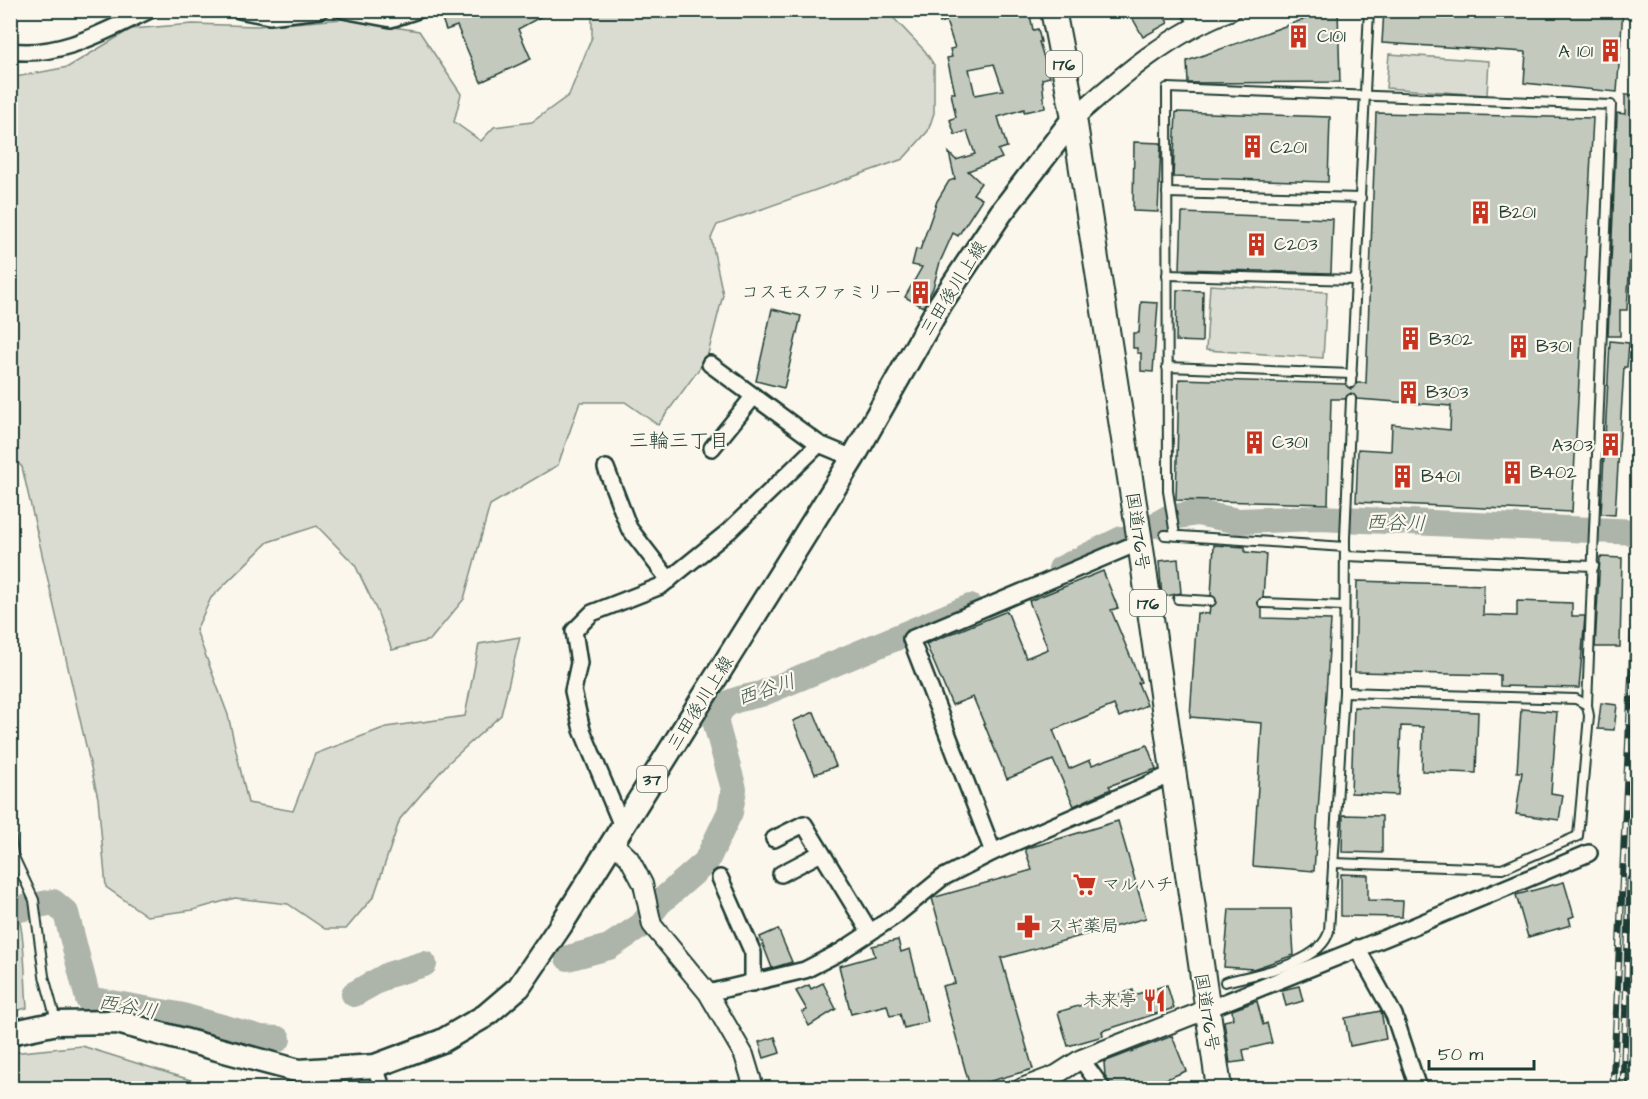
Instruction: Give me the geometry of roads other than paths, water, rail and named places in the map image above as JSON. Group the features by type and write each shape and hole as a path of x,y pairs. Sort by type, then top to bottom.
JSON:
{"highway":[{"name":"国道176号","path":"1053,10 1074,118 1140,542 1195,936 1219,1089"}],"main road":[{"name":"三田後川上線","path":"10,1034 57,1023 117,1022 299,1071 375,1066 442,1041 485,1016 519,987 561,925 853,458 941,303 1000,213 1074,118"}],"street":[{"path":"10,51 32,54 66,48 150,10"},
{"path":"238,10 269,16 320,10"},
{"path":"343,10 391,19 418,10"},
{"path":"1074,118 1194,17 1232,10"},
{"path":"710,364 819,444 853,458"},
{"path":"712,448 754,396"},
{"path":"754,1089 744,1055 708,993 652,925 643,884 617,834 582,730 573,691 579,663 574,631 592,613 661,586 669,580 729,531 819,444"},
{"path":"606,468 630,528 669,580"},
{"path":"993,852 911,639 1140,542"},
{"path":"708,993 805,970 840,952 870,932 942,878 993,852 1172,774"},
{"path":"774,839 804,824 870,932"},
{"path":"781,874 820,853"},
{"path":"1022,1089 1056,1075 1081,1059 1589,853"},
{"path":"720,878 753,953 753,983"},
{"path":"1357,948 1394,1015 1418,1089"},
{"path":"1081,1059 1102,1089"},
{"path":"1636,1089 1638,1063"},
{"path":"375,1066 382,1089"}],"lane":[{"path":"1352,383 1369,10"},
{"path":"1174,531 1168,491 1167,88 1366,93 1611,105 1587,705 1589,716 1578,836 1502,869 1333,863"},
{"path":"1167,193 1361,198"},
{"path":"1167,275 1357,280"},
{"path":"1167,367 1352,374"},
{"path":"1225,982 1277,968 1314,954 1326,942 1344,692 1345,547 1351,399"},
{"path":"1165,535 1174,531 1594,566"},
{"path":"1178,599 1211,600"},
{"path":"1263,603 1344,606"},
{"path":"1344,692 1576,699 1587,705"},
{"path":"10,831 13,855 34,900 44,976 57,1023"}],"waterway":[{"name":"西谷川","path":"1156,525 1168,518 1197,513 1238,521 1319,518 1638,532"},
{"name":"西谷川","path":"1061,569 1122,539"},
{"name":"西谷川","path":"568,958 609,947 642,925 659,903 706,862 730,812 734,789 716,724 721,709 738,699 761,694 970,607"},
{"name":"西谷川","path":"10,911 53,902 66,913 88,999 179,1015 261,1038 278,1039"},
{"name":"西谷川","path":"354,994 388,975 424,964"}],"railway":[{"path":"1613,1088 1638,531"},
{"path":"1623,1088 1630,880"}],"place":[{"name":"C101","path":"1299,36"},
{"name":"A 101","path":"1611,51"},
{"name":"C201","path":"1252,147"},
{"name":"B201","path":"1481,212"},
{"name":"C203","path":"1256,244"},
{"name":"コスモスファミリー","path":"920,292"},
{"name":"B302","path":"1411,339"},
{"name":"B301","path":"1518,346"},
{"name":"B303","path":"1408,392"},
{"name":"C301","path":"1254,442"},
{"name":"A303","path":"1611,445"},
{"name":"B402","path":"1512,472"},
{"name":"B401","path":"1403,476"},
{"name":"マルハチ","path":"1084,884"},
{"name":"スギ薬局","path":"1029,926"},
{"name":"未来亭","path":"1155,1000"}],"district":[{"name":"三輪三丁目","path":"679,440"}]}
